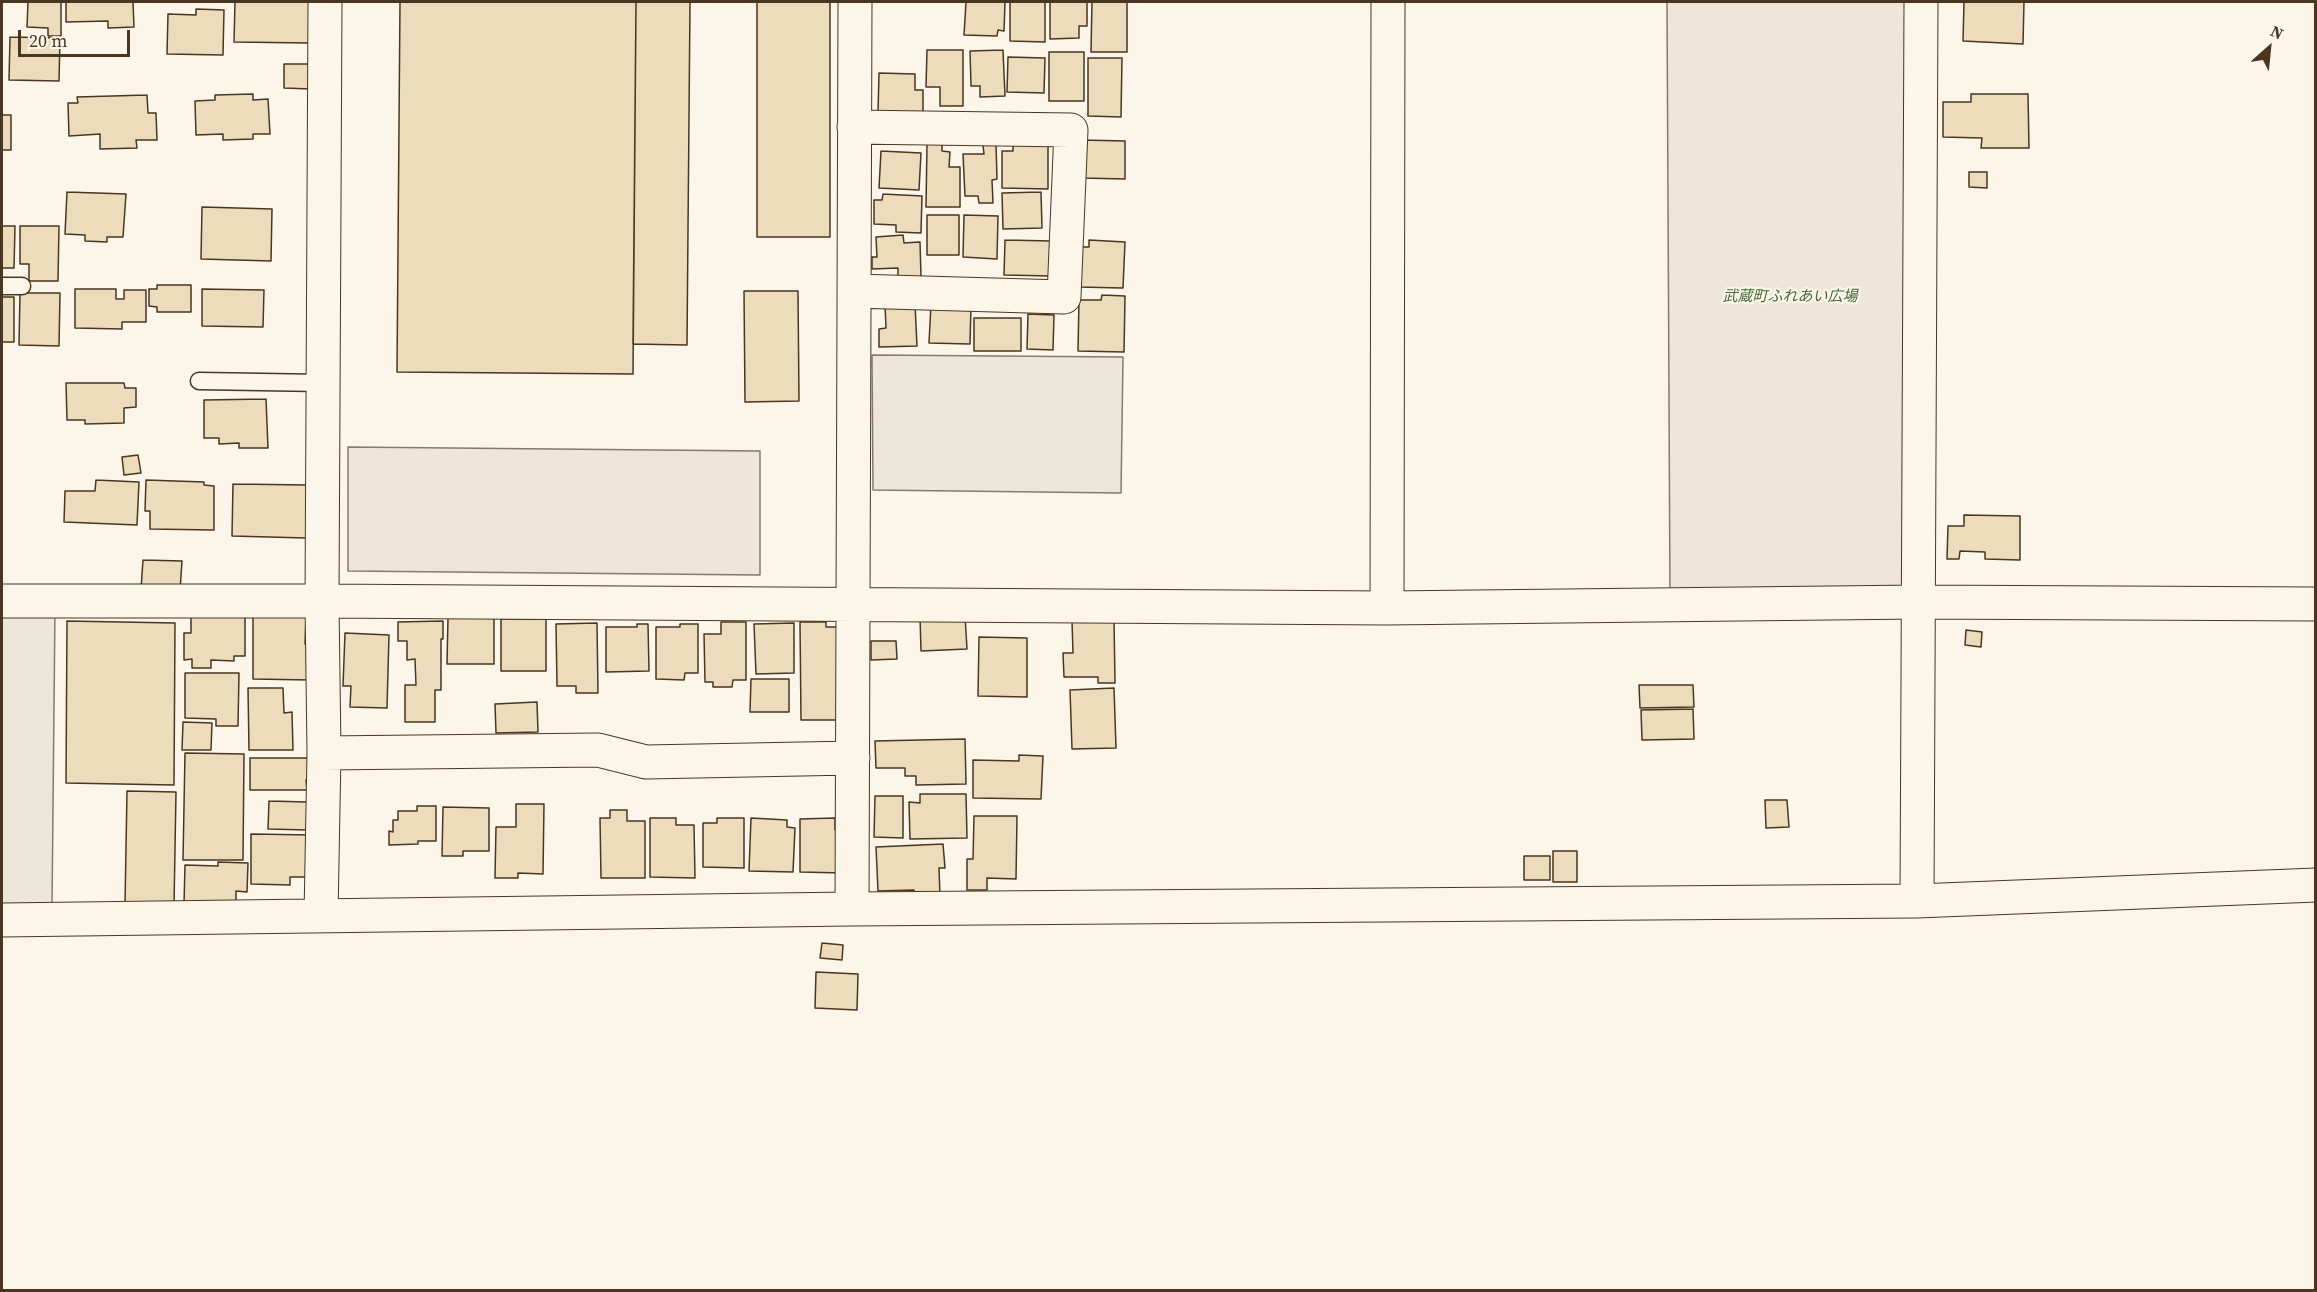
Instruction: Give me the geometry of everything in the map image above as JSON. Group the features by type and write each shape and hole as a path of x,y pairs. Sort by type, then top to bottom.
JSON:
{"street":[{"path":"321,916 324,753 322,601 325,2"},
{"path":"852,909 855,2"},
{"path":"1387,608 1388,2"},
{"path":"1917,901 1921,2"},
{"path":"854,127 1071,130 1064,297 854,291"},
{"path":"2,601 1387,608 1918,602 2316,604"},
{"path":"324,753 598,750 646,762 853,758"},
{"path":"2,920 852,909 1917,901 2316,885"}],"lane":[{"path":"2,286 22,286"},
{"path":"198,381 323,382"}],"green space":[{"name":"武蔵町ふれあい広場","path":"1667,2 1914,2 1911,593 1670,596"},
{"path":"348,447 760,451 760,575 348,571"}],"shaded area":[{"path":"872,355 1123,357 1121,493 873,490"},
{"path":"55,607 52,907 2,908 2,608"}],"building":[{"path":"28,2 61,2 61,36 48,36 48,28 27,27"},
{"path":"66,2 133,2 134,27 108,28 108,21 66,22"},
{"path":"235,2 309,2 309,43 234,42"},
{"path":"400,2 636,2 633,374 397,372"},
{"path":"636,2 690,2 687,345 633,344"},
{"path":"757,2 830,2 830,237 757,237"},
{"path":"966,2 1005,2 1004,31 998,30 997,36 964,35"},
{"path":"1010,2 1045,2 1045,42 1010,41"},
{"path":"1050,2 1087,2 1087,26 1079,26 1079,38 1050,39"},
{"path":"1092,2 1127,2 1127,52 1091,52"},
{"path":"1964,2 2024,2 2023,44 1963,41"},
{"path":"196,9 224,10 223,55 167,54 168,14 196,15"},
{"path":"10,37 60,38 59,81 9,80"},
{"path":"927,50 963,50 963,106 940,106 940,87 926,87"},
{"path":"1003,50 1005,96 980,97 980,86 971,86 970,51"},
{"path":"1049,52 1084,52 1084,101 1049,101"},
{"path":"1008,57 1045,58 1044,93 1007,92"},
{"path":"1088,58 1122,58 1121,117 1088,116"},
{"path":"284,64 312,64 311,89 284,88"},
{"path":"879,73 915,74 915,90 923,90 923,114 878,113"},
{"path":"253,94 253,100 268,99 270,134 253,134 253,139 223,140 223,134 196,135 195,101 215,100 215,95"},
{"path":"1971,94 2028,94 2029,148 1981,148 1982,138 1943,137 1943,102 1971,102"},
{"path":"147,95 148,113 156,113 157,140 136,140 137,148 100,149 100,134 69,136 68,103 78,103 77,97"},
{"path":"2,115 11,115 11,150 2,150"},
{"path":"1081,140 1125,141 1125,179 1081,178"},
{"path":"927,144 942,144 942,151 950,152 949,167 960,167 960,207 926,207"},
{"path":"996,144 997,179 992,180 993,203 979,203 978,196 965,196 963,154 984,154 983,145"},
{"path":"1013,145 1048,145 1048,189 1002,188 1002,151 1013,151"},
{"path":"881,151 921,153 919,190 879,188"},
{"path":"1969,172 1987,172 1987,188 1969,187"},
{"path":"67,192 126,194 123,237 107,237 107,242 85,241 85,235 65,234"},
{"path":"1041,192 1042,228 1003,229 1002,193"},
{"path":"883,194 922,196 921,233 896,232 896,225 874,224 874,200 882,200"},
{"path":"202,207 272,209 271,261 201,259"},
{"path":"927,215 959,215 959,255 927,255"},
{"path":"964,215 998,216 997,259 963,257"},
{"path":"2,226 15,226 14,268 2,268"},
{"path":"20,226 59,226 58,281 29,281 29,264 20,264"},
{"path":"903,235 904,243 920,242 921,277 898,278 898,268 872,269 872,257 877,257 876,237"},
{"path":"1005,240 1052,241 1050,276 1004,275"},
{"path":"1089,240 1125,242 1123,288 1078,287 1079,247 1089,247"},
{"path":"157,285 191,285 191,312 157,312 157,307 149,306 149,289 157,289"},
{"path":"75,289 116,289 116,299 124,299 124,290 146,290 146,322 122,322 122,329 75,328"},
{"path":"202,289 264,290 263,327 202,326"},
{"path":"744,291 798,291 799,401 745,402"},
{"path":"20,293 60,293 59,346 19,345"},
{"path":"1102,295 1125,296 1124,352 1078,351 1079,300 1101,300"},
{"path":"2,297 14,297 14,342 2,342"},
{"path":"915,304 917,346 879,347 879,329 886,328 885,305"},
{"path":"931,304 971,306 970,344 929,343"},
{"path":"1028,314 1054,315 1053,350 1027,349"},
{"path":"974,318 1021,318 1021,351 974,351"},
{"path":"66,383 124,383 125,388 136,388 136,407 124,408 124,423 85,424 85,420 67,420"},
{"path":"266,399 268,448 239,448 239,443 219,444 219,438 204,438 204,400"},
{"path":"138,455 141,473 124,475 122,457"},
{"path":"96,480 139,482 137,525 64,522 65,491 95,491"},
{"path":"146,480 204,482 204,485 214,486 214,530 150,529 150,511 145,511"},
{"path":"233,484 307,485 306,538 232,536"},
{"path":"1964,515 2020,516 2020,560 1985,559 1985,552 1960,551 1959,559 1947,559 1948,526 1964,526"},
{"path":"143,560 182,561 180,591 141,589"},
{"path":"965,615 967,649 921,651 920,616"},
{"path":"191,616 245,616 245,656 234,656 234,661 211,660 211,668 192,668 192,659 184,660 184,633 191,633"},
{"path":"253,616 306,617 305,644 311,644 311,680 253,679"},
{"path":"448,618 494,618 494,664 447,664"},
{"path":"501,619 546,619 546,671 501,671"},
{"path":"1114,620 1115,683 1098,683 1098,677 1064,677 1063,653 1073,653 1072,621"},
{"path":"67,621 175,623 174,785 66,783"},
{"path":"443,621 441,690 435,690 435,722 405,722 405,685 416,685 415,659 407,660 407,641 398,641 398,622"},
{"path":"721,622 746,622 746,680 733,680 732,687 713,687 713,682 705,682 704,634 721,634"},
{"path":"800,622 826,622 826,627 841,627 842,720 801,720"},
{"path":"597,623 598,693 576,693 576,686 557,686 556,624"},
{"path":"794,623 794,673 756,674 754,624"},
{"path":"637,624 648,624 649,671 606,672 606,627 637,627"},
{"path":"680,624 698,624 698,673 685,673 684,680 656,679 656,627 680,627"},
{"path":"1966,630 1982,632 1981,647 1965,645"},
{"path":"345,633 389,635 387,708 350,707 351,686 343,686"},
{"path":"979,637 1027,638 1027,697 978,696"},
{"path":"871,641 896,641 897,659 871,660"},
{"path":"185,673 239,673 238,726 216,726 216,719 185,718"},
{"path":"751,679 789,679 789,712 750,712"},
{"path":"1639,685 1693,685 1694,707 1640,708"},
{"path":"248,688 283,688 284,713 292,712 293,750 249,750"},
{"path":"1114,688 1116,748 1072,749 1070,690"},
{"path":"537,702 538,732 496,733 495,704"},
{"path":"1693,709 1694,739 1642,740 1641,710"},
{"path":"183,722 212,723 211,750 182,750"},
{"path":"965,739 966,784 916,785 916,776 905,776 905,768 876,768 875,741"},
{"path":"185,753 244,754 243,860 183,860"},
{"path":"1019,755 1043,756 1041,799 973,798 973,760 1019,761"},
{"path":"250,758 313,758 313,780 306,780 307,790 250,790"},
{"path":"127,791 176,792 174,906 125,905"},
{"path":"920,794 966,794 967,838 910,839 909,802 920,803"},
{"path":"875,796 903,796 903,838 874,837"},
{"path":"1765,800 1787,800 1789,827 1766,828"},
{"path":"269,801 307,802 307,830 268,829"},
{"path":"516,804 544,804 543,874 518,873 518,878 495,878 496,827 516,827"},
{"path":"417,806 436,806 436,841 389,845 389,831 393,832 393,820 398,820 398,811 417,811"},
{"path":"443,807 489,808 489,851 463,851 463,856 442,856"},
{"path":"610,810 627,810 627,821 645,821 645,878 601,878 600,818 610,818"},
{"path":"974,816 1017,816 1016,879 987,878 987,890 967,890 967,859 973,859"},
{"path":"650,818 676,818 676,825 694,825 695,878 650,877"},
{"path":"717,818 744,818 744,868 703,867 703,823 717,823"},
{"path":"751,818 787,820 787,827 795,828 793,872 749,871"},
{"path":"835,818 835,830 843,829 843,873 800,872 800,819"},
{"path":"251,834 312,835 312,877 290,877 290,885 251,884"},
{"path":"943,844 945,868 939,868 940,896 914,897 914,890 878,891 876,847"},
{"path":"1553,851 1577,851 1577,882 1553,882"},
{"path":"1524,856 1550,856 1550,880 1524,880"},
{"path":"218,862 248,863 247,892 236,891 236,905 184,904 185,865 218,866"},
{"path":"822,943 843,945 842,960 820,958"},
{"path":"816,972 858,974 857,1010 815,1008"}]}
